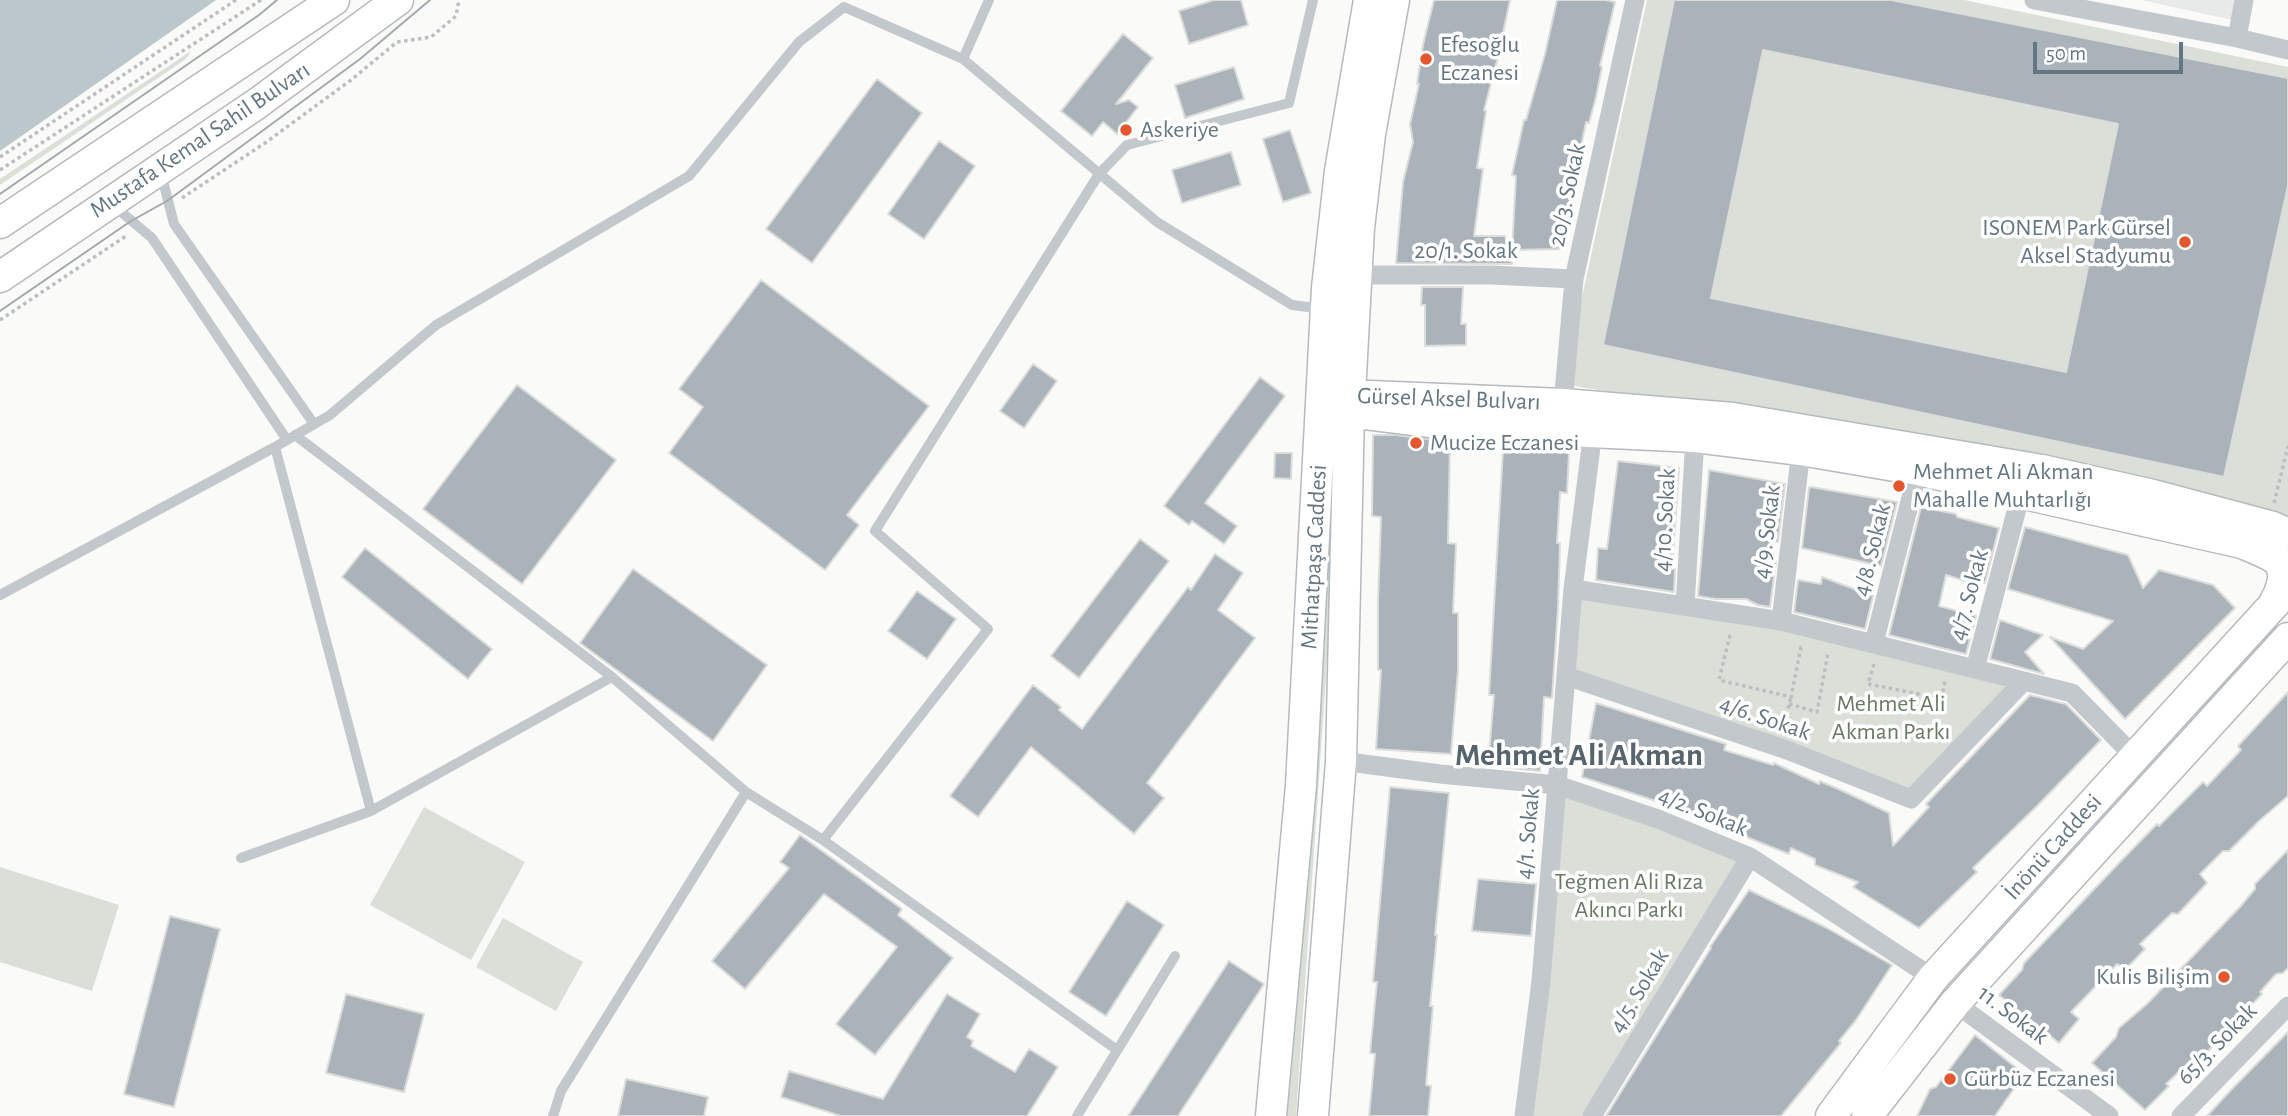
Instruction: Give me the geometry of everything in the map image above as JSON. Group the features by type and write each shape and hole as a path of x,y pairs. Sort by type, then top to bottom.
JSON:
{"main road":[{"name":"Mustafa Kemal Sahil Bulvarı","path":"0,223 334,0"},
{"name":"Mustafa Kemal Sahil Bulvarı","path":"0,277 255,105 398,0"},
{"name":"Mithatpaşa Caddesi","path":"1314,1116 1341,761 1340,171 1369,0"},
{"name":"Mithatpaşa Caddesi","path":"1339,316 1356,275 1370,134 1394,0"},
{"name":"Mithatpaşa Caddesi","path":"1271,1116 1301,785 1341,403"},
{"name":"Gürsel Aksel Bulvarı","path":"1341,403 1563,404 1734,418 2042,470 2153,495 2281,547"},
{"name":"Gürsel Aksel Bulvarı","path":"1341,403 1463,426 1695,436 1801,450 1918,470 2242,543 2281,547"},
{"path":"1563,404 1592,431"},
{"path":"2281,547 2281,596"},
{"name":"İnönü Caddesi","path":"1831,1116 1933,978 2281,596"},
{"name":"İnönü Caddesi","path":"1867,1116 1955,1003 2288,638"}],"street":[{"name":"20/3. Sokak","path":"1563,404 1574,279 1634,0"},
{"path":"2034,0 2288,50"},
{"path":"2237,38 2245,0"},
{"name":"20/1. Sokak","path":"1356,275 1492,275 1574,279"},
{"name":"4/1. Sokak","path":"1524,1116 1541,981 1573,589 1592,431"},
{"name":"4/10. Sokak","path":"1685,606 1695,436"},
{"name":"4/9. Sokak","path":"1781,621 1801,450"},
{"name":"4/8. Sokak","path":"1874,653 1918,470"},
{"name":"4/7. Sokak","path":"1975,669 2021,493"},
{"path":"1573,589 1781,621 1874,653 1950,662 2072,693 2135,757"},
{"name":"4/6. Sokak","path":"1566,676 1787,750 1911,799 2024,681"},
{"name":"4/2. Sokak","path":"1341,761 1557,785 1658,819 1750,857 1933,978"},
{"name":"4/5. Sokak","path":"1592,1116 1750,857"},
{"name":"11. Sokak","path":"1955,1003 2109,1116"},
{"name":"65/3. Sokak","path":"2182,1116 2287,1008"}],"lane":[{"path":"963,58 989,0"},
{"path":"824,839 988,629 874,531 1099,174 1127,145 1289,103 1313,0"},
{"path":"0,595 330,415 436,324 689,176 799,42 844,7 963,58 1157,222 1292,305 1339,316"},
{"path":"161,170 174,224 314,424"},
{"path":"109,202 152,238 291,438 612,677 746,792 824,839 1117,1051"},
{"path":"275,447 371,811"},
{"path":"241,858 371,811 612,677"},
{"path":"553,1116 561,1091 746,792"},
{"path":"1077,1116 1175,956"}],"path":[{"path":"0,157 236,0"},
{"path":"0,170 261,0"},
{"path":"169,207 265,143 351,80 397,42 431,37 456,16 459,0"},
{"path":"0,320 139,227"},
{"path":"2281,547 2288,446"},
{"path":"1730,635 1719,680 1791,697 1801,647 1815,650"},
{"path":"1789,704 1817,712 1828,653"},
{"path":"1874,653 1868,684 1934,697 1943,691 1950,662"}],"shaded area":[{"path":"0,0 216,0 0,151"},
{"path":"2141,0 2236,0 2232,20"}],"green space":[{"path":"1647,0 1964,0 2288,67 2288,534 2013,460 1563,384"},
{"path":"191,51 186,59 0,185 0,179"},
{"path":"1343,426 1296,1116 1285,1116 1328,429"},
{"name":"Mehmet Ali Akman Parkı","path":"1573,589 1781,621 2024,681 1911,799 1566,676"},
{"name":"Teğmen Ali Rıza Akıncı Parkı","path":"1557,785 1750,857 1592,1116 1524,1116"},
{"path":"424,807 525,862 471,960 370,905"},
{"path":"0,867 119,905 92,991 0,962"},
{"path":"503,918 583,962 556,1011 476,967"}],"building":[{"path":"1214,0 1241,0 1248,25 1189,44 1179,11"},
{"path":"1434,0 1510,0 1484,110 1486,111 1477,168 1483,169 1474,236 1505,236 1512,264 1396,263 1403,182 1413,142 1410,124 1419,84 1423,45"},
{"path":"1557,0 1615,2 1600,66 1602,67 1596,97 1589,123 1586,122 1560,249 1512,250 1516,176 1512,175"},
{"name":"ISONEM Park Gürsel Aksel Stadyumu","path":"1674,0 1891,0 2288,78 2288,186 2224,477 1603,345","holes":["1763,50 2118,124 2066,372 1711,298"]},
{"path":"1123,34 1153,58 1116,104 1129,100 1138,107 1117,134 1103,122 1092,136 1061,111"},
{"path":"1234,67 1244,99 1185,118 1175,85"},
{"path":"877,79 922,113 812,263 766,229"},
{"path":"1290,130 1311,193 1283,202 1263,139"},
{"path":"939,141 975,166 924,239 888,214"},
{"path":"1231,152 1241,185 1182,203 1172,170"},
{"path":"761,280 929,406 847,515 859,525 825,570 669,453 703,407 679,389"},
{"path":"1422,287 1463,287 1461,324 1466,324 1466,345 1425,346"},
{"path":"1033,364 1057,381 1024,428 1000,411"},
{"path":"1260,377 1285,396 1205,503 1237,526 1224,544 1192,521 1189,525 1164,506"},
{"path":"517,385 616,460 522,584 423,509"},
{"path":"1373,435 1450,442 1448,543 1456,544 1453,613 1458,613 1458,671 1451,754 1376,749 1381,670 1378,670 1378,601 1381,517 1372,516"},
{"path":"1503,449 1569,453 1567,493 1560,492 1557,543 1560,543 1558,608 1552,698 1544,697 1540,771 1488,766 1494,695 1489,695"},
{"path":"1275,453 1292,453 1291,479 1274,478"},
{"path":"1618,461 1679,468 1672,569 1675,569 1674,592 1596,580 1598,548 1607,549"},
{"path":"1709,470 1785,484 1778,542 1772,541 1767,558 1776,561 1770,607 1746,599 1698,596"},
{"path":"1811,487 1897,502 1881,566 1802,548"},
{"path":"1921,507 1956,514 1957,517 1999,528 1985,583 1977,580 1976,584 1946,575 1939,606 1976,616 1966,654 1889,635"},
{"path":"2025,527 2128,555 2143,588 2159,570 2213,585 2235,608 2125,719 2050,637 2083,649 2113,621 2008,589"},
{"path":"1140,539 1169,561 1079,678 1051,656"},
{"path":"365,548 492,649 468,679 342,577"},
{"path":"1215,554 1243,573 1218,610 1255,638 1147,783 1164,798 1134,834 1031,747 978,817 950,796 1033,685 1061,707 1059,710 1082,729 1188,587 1191,590"},
{"path":"633,569 767,665 713,741 580,643"},
{"path":"1822,577 1873,596 1865,629 1794,612 1798,580 1821,584"},
{"path":"917,591 956,619 927,659 888,631"},
{"path":"2000,620 2043,635 2025,652 2044,674 1990,659"},
{"path":"2288,692 2288,796 2200,874 2207,883 2178,914 2172,913 2140,944 2145,949 2126,969 2117,964 2071,1012 2079,1019 2059,1043 1999,995 2022,970 2024,963 2157,824 2159,826 2203,782 2207,786 2241,750 2238,746"},
{"path":"2030,695 2066,704 2101,740 1973,868 1977,872 1919,928 1853,887 1858,882 1815,865 1815,859 1791,848 1789,854 1744,836 1746,830 1582,777 1596,703 1726,744 1724,750 1773,765 1774,763 1889,813 1893,846 1929,807 1926,804"},
{"path":"1390,787 1449,793 1430,1006 1433,1006 1426,1085 1431,1086 1428,1116 1369,1116 1375,1054 1370,1053 1377,982 1373,982"},
{"path":"800,835 902,909 898,915 953,958 875,1055 836,1024 897,947 824,894 745,989 712,961 789,868 780,862"},
{"path":"2288,850 2288,968 2283,973 2276,974 2260,992 2262,994 2191,1069 2184,1067 2145,1110 2092,1063 2116,1037 2119,1028 2147,1004 2240,907 2255,889 2255,884"},
{"path":"1478,879 1536,884 1531,936 1472,931"},
{"path":"1749,890 1825,927 1892,965 1839,1041 1841,1043 1781,1116 1606,1116 1710,947"},
{"path":"1127,901 1164,925 1106,1016 1069,992"},
{"path":"170,916 220,929 174,1107 124,1094"},
{"path":"1229,961 1264,984 1178,1116 1128,1116"},
{"path":"346,994 424,1014 404,1092 326,1073"},
{"path":"947,994 980,1014 967,1037 973,1041 971,1046 1015,1072 1029,1049 1058,1067 1027,1116 841,1116 781,1097 789,1071 883,1099"},
{"path":"2288,1032 2288,1116 2207,1116 2232,1089"},
{"path":"1975,1035 2024,1074 1995,1116 1917,1116 1930,1089 1936,1087"},
{"path":"626,1079 708,1097 704,1116 618,1116"}],"tram line":[{"path":"0,194 277,0"},
{"path":"0,311 131,221 167,201 360,59 430,0"}],"place":[{"name":"Efesoğlu Eczanesi","path":"1426,59"},
{"name":"Askeriye","path":"1126,130"},
{"name":"ISONEM Park Gürsel Aksel Stadyumu","path":"2185,242"},
{"name":"Mucize Eczanesi","path":"1416,443"},
{"name":"Mehmet Ali Akman Mahalle Muhtarlığı","path":"1899,486"},
{"name":"Kulis Bilişim","path":"2224,977"},
{"name":"Gürbüz Eczanesi","path":"1950,1079"}],"district":[{"name":"Mehmet Ali Akman","path":"1579,755"}]}
